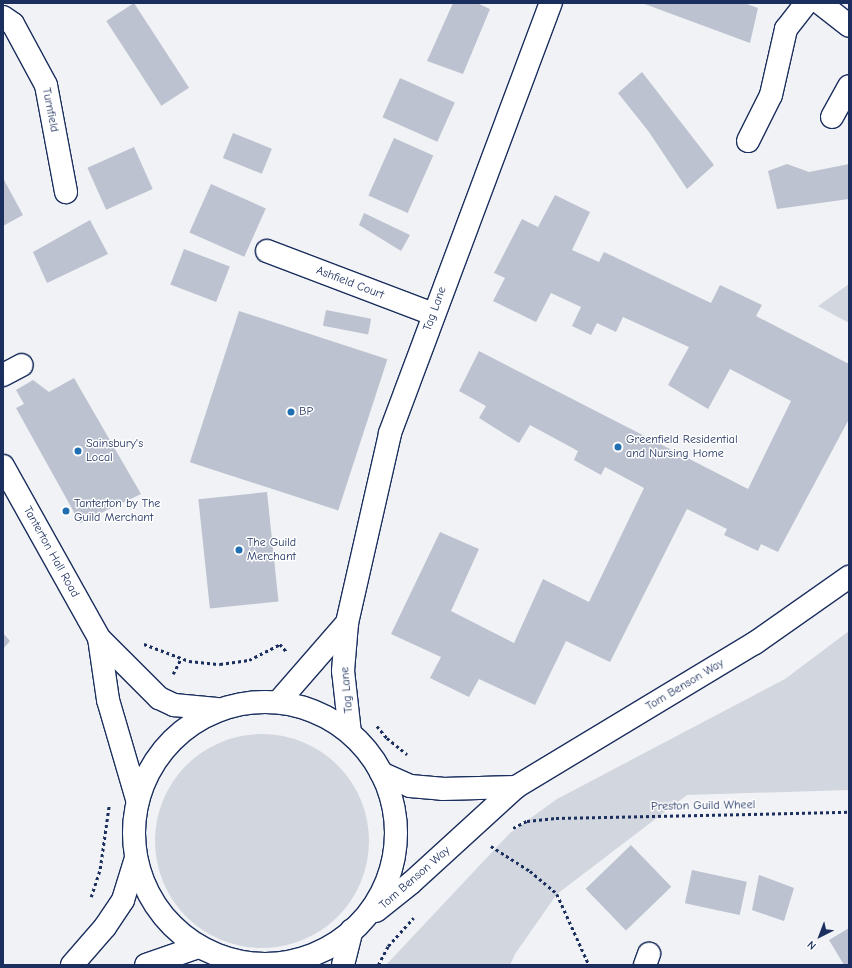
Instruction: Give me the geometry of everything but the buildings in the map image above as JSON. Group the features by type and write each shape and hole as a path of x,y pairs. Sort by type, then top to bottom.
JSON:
{"main road":[{"name":"Tag Lane","path":"350,733 343,671 347,624 390,433 551,3"},
{"path":"748,141 771,95 786,28 806,3"},
{"path":"820,3 849,26"},
{"name":"Turnfield","path":"3,16 13,24 46,85 66,192"},
{"path":"832,117 849,86"},
{"name":"Ashfield Court","path":"267,251 434,314"},
{"path":"3,375 22,365"},
{"name":"Tanterton Hall Road","path":"3,466 99,638 159,698 174,705 217,709"},
{"name":"Tom Benson Way","path":"137,799 133,840 136,858 142,881 163,917 198,947 228,961 241,963 287,963 330,948 411,883 516,787 755,643 849,577"},
{"name":"Tag Lane","path":"280,700 347,624"},
{"name":"Tanterton Hall Road","path":"99,638 108,700 137,799"},
{"path":"137,799 153,761 181,730 217,709 257,700 280,700 337,721 368,749 390,789 397,833 389,879 359,925 343,965"},
{"name":"Tom Benson Way","path":"381,773 410,786 442,789 516,787"},
{"path":"72,965 106,927 123,900 136,858"},
{"path":"146,965 198,947"}],"path":[{"path":"137,641 189,661 220,664 249,660 280,644 305,672"},
{"name":"Preston Guild Wheel","path":"509,829 527,821 556,818 849,812"},
{"path":"494,841 489,845 530,871 557,894 589,965"},
{"path":"378,965 388,946 417,913"}],"shaded area":[{"path":"849,284 849,323 818,306"},
{"path":"849,631 849,790 687,795 557,894 515,954 510,965 386,965 510,833 557,799 785,679"},
{"path":"262,734 283,736 312,747 330,759 344,773 356,791 364,810 367,820 369,841 367,862 356,891 344,909 330,923 312,935 293,943 283,946 262,948 241,946 212,935 194,923 180,909 168,891 160,872 157,862 155,841 157,820 168,791 180,773 194,759 212,747 231,739 241,736"}],"place":[{"name":"BP","path":"291,412"},
{"name":"Greenfield Residential and Nursing Home","path":"618,447"},
{"name":"Sainsbury's Local","path":"78,451"},
{"name":"Tanterton by The Guild Merchant","path":"66,511"},
{"name":"The Guild Merchant","path":"239,550"}]}
